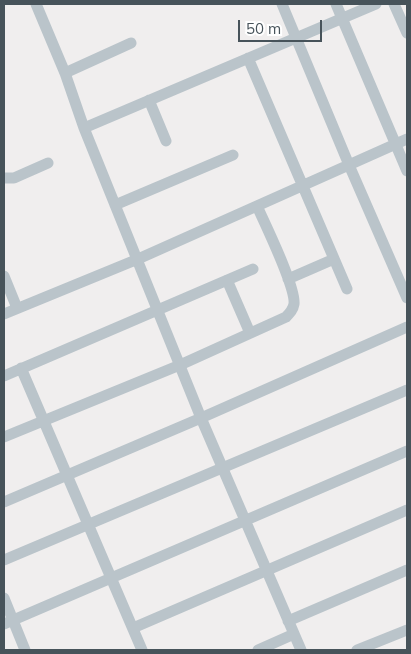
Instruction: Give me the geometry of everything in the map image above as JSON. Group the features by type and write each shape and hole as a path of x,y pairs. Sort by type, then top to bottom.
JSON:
{"street":[{"path":"36,4 201,418 301,650"},
{"path":"282,4 407,298"},
{"path":"336,4 407,171"},
{"path":"84,128 376,4"},
{"path":"394,4 407,33"},
{"path":"65,73 131,43"},
{"path":"248,58 347,289"},
{"path":"149,100 166,141"},
{"path":"4,314 138,259 407,139"},
{"path":"116,205 233,155"},
{"path":"4,178 14,178 48,163"},
{"path":"4,437 180,365 286,317 292,311 294,298 258,206"},
{"path":"288,279 334,259"},
{"path":"4,376 253,269"},
{"path":"4,276 17,308"},
{"path":"227,280 250,333"},
{"path":"4,502 407,327"},
{"path":"21,368 42,421 142,650"},
{"path":"4,560 407,390"},
{"path":"8,622 407,451"},
{"path":"133,628 407,510"},
{"path":"288,621 407,570"},
{"path":"4,598 8,622 25,650"},
{"path":"357,650 407,630"},
{"path":"258,650 294,634"}]}
